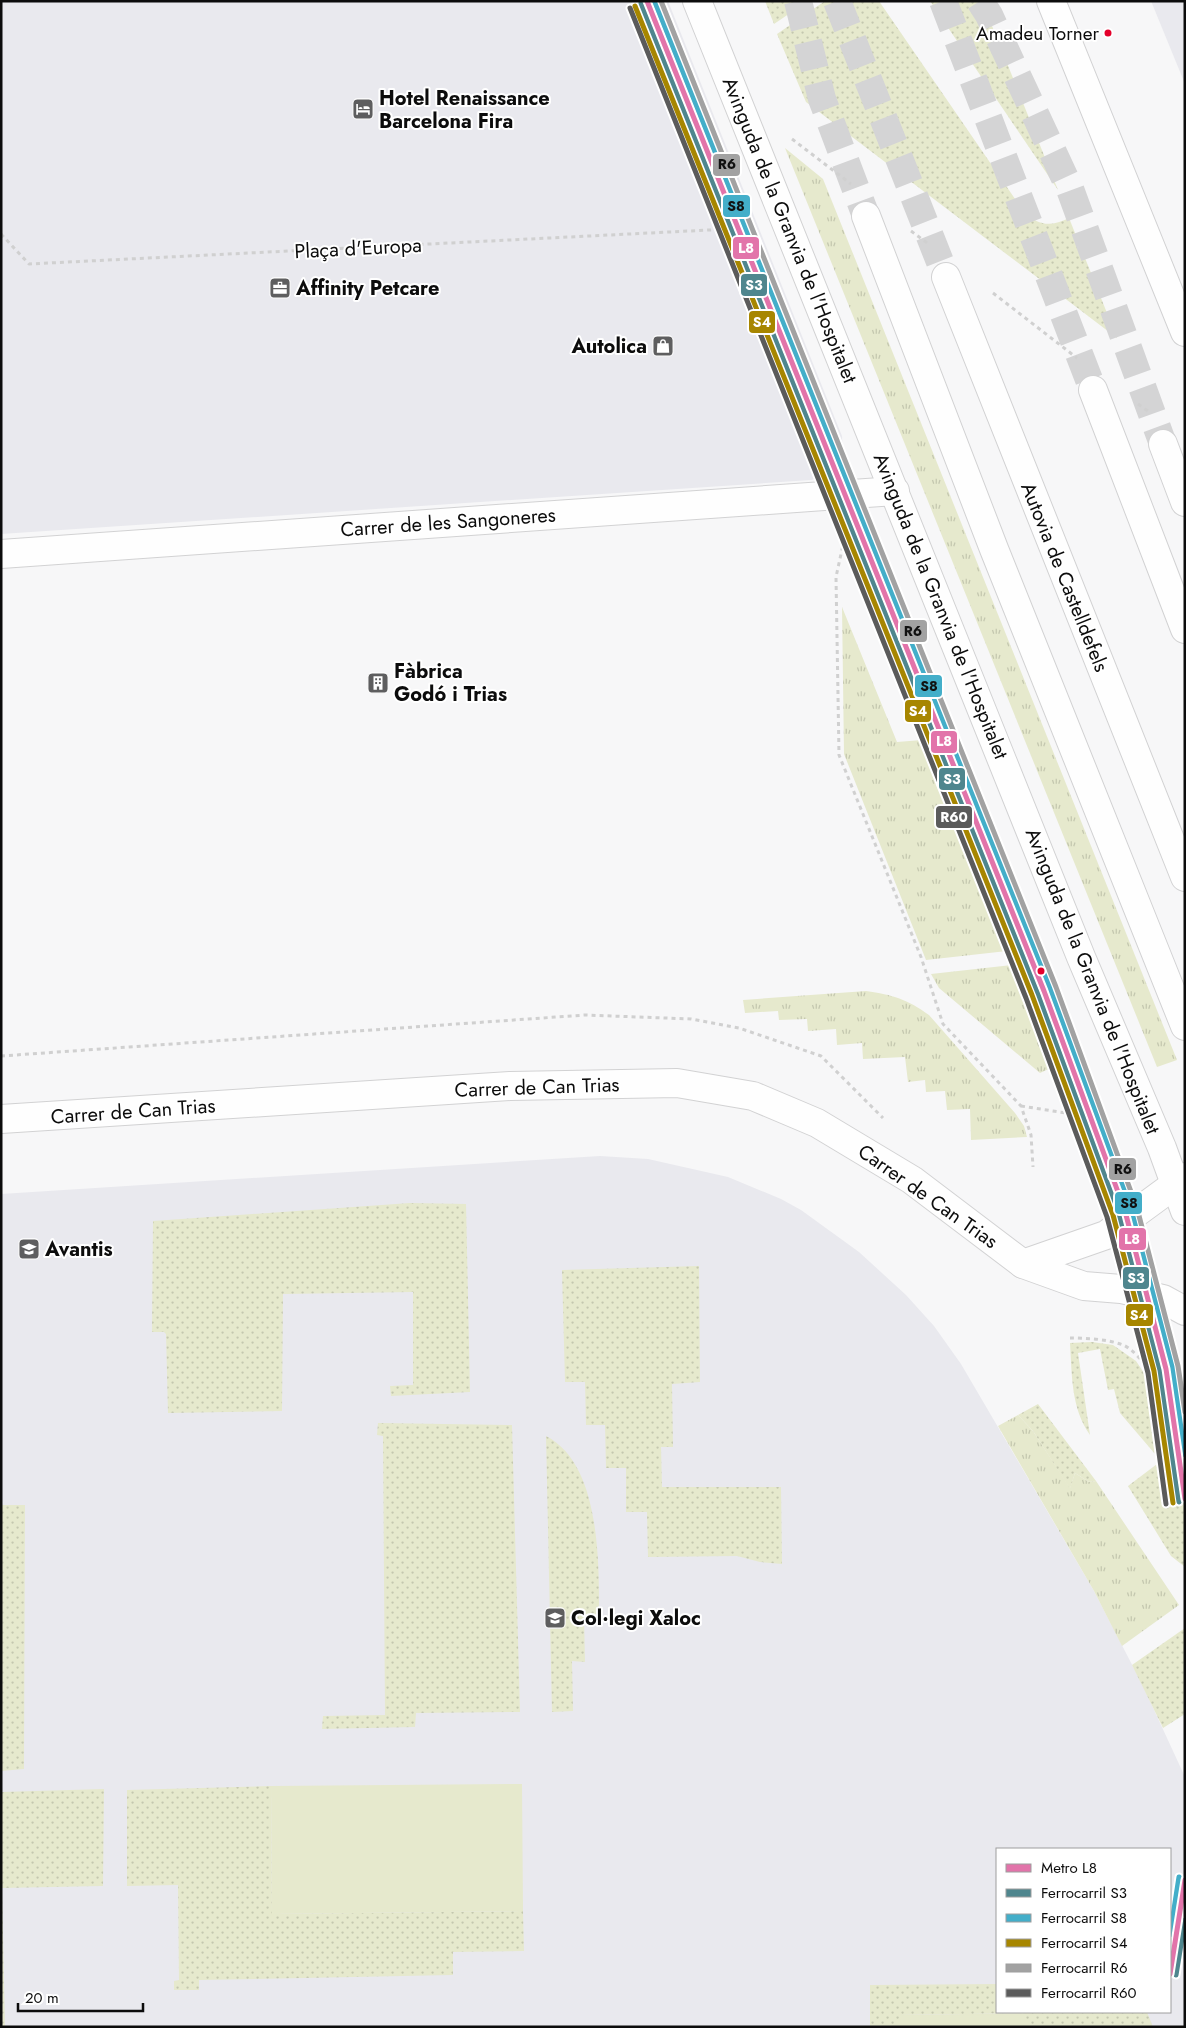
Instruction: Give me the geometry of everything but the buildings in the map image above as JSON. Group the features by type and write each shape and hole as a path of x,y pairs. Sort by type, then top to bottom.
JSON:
{"main road":[{"name":"Avinguda de la Granvia de l'Hospitalet","path":"698,1 1081,957 1162,1148 1179,1181 1185,1211"},
{"path":"1051,1 1185,332"},
{"path":"866,216 1001,568 1185,1026"},
{"name":"Autovia de Castelldefels","path":"946,277 1185,877"},
{"path":"1093,390 1185,629"},
{"path":"1163,444 1185,502"},
{"name":"Carrer de les Sangoneres","path":"1,554 895,491"},
{"name":"Carrer de Can Trias","path":"1,1119 510,1086 677,1083 752,1096 817,1123 912,1180 1023,1264 1084,1286 1121,1289 1163,1299 1185,1311"},
{"path":"1023,1264 1106,1235 1148,1206 1179,1181"}],"path":[{"name":"Plaça d'Europa","path":"1,234 28,264 729,229"},
{"path":"833,442 834,460"},
{"path":"848,522 836,577 839,755 921,957 943,1024 1021,1106 1031,1136 1033,1167"},
{"path":"1021,1106 1085,1116 1104,1109"},
{"path":"1070,1338 1088,1338 1124,1346 1150,1370 1185,1424"}],"shaded area":[{"path":"1,1 668,1 842,436 843,457 840,465 831,474 811,480 1,534"},
{"path":"1151,1 1185,1 1185,84"},
{"name":"Col·legi Xaloc","path":"600,1156 648,1159 728,1177 781,1199 801,1210 859,1252 906,1295 934,1326 961,1364 1094,1591 1143,1686 1185,1777 1185,2027 1,2027 1,1194"}],"green space":[{"path":"765,1 808,1 774,24"},
{"path":"825,1 879,1 1024,212 1045,224 1056,223 1069,218 1117,338 806,102 777,34"},
{"path":"930,1 982,1 1058,190"},
{"path":"785,148 823,179 1177,1060 1157,1067"},
{"path":"842,607 897,742 922,740 1007,951 926,960 844,754"},
{"path":"1012,965 1053,1067 1040,1073 939,988 931,974"},
{"path":"866,991 899,999 914,1005 929,1015 1015,1113 1024,1126 1027,1137 971,1140 970,1109 947,1110 945,1091 926,1092 925,1080 908,1082 905,1057 863,1059 862,1043 837,1045 836,1029 808,1031 807,1019 779,1020 778,1011 745,1013 743,1000"},
{"path":"410,1203 466,1204 470,1392 391,1396 390,1386 413,1385 413,1292 283,1294 282,1411 168,1413 166,1334 164,1332 152,1332 153,1221"},
{"path":"699,1266 700,1382 672,1384 673,1447 661,1447 662,1487 781,1487 782,1564 760,1562 737,1556 648,1557 647,1512 626,1512 626,1468 606,1468 605,1425 586,1425 585,1382 565,1382 562,1270"},
{"path":"1092,1342 1113,1345 1136,1361 1185,1434 1185,1567 1171,1556 1128,1486 1161,1461 1120,1413 1114,1389 1108,1390 1100,1349 1078,1353 1090,1435 1079,1414 1072,1379 1070,1343"},
{"path":"1038,1404 1096,1481 1089,1482 1075,1473 1070,1489 1033,1431 1018,1415"},
{"path":"1018,1415 1033,1431 1070,1488 1075,1473 1089,1482 1096,1481 1179,1605 1122,1646 1094,1591 998,1426"},
{"path":"378,1423 512,1425 520,1712 416,1713 415,1727 322,1729 323,1716 385,1715 383,1436 377,1435"},
{"path":"546,1436 564,1450 577,1469 587,1492 597,1544 599,1617 584,1616 585,1662 572,1661 573,1711 552,1712"},
{"path":"1,1505 25,1505 24,1769 1,1771"},
{"path":"1185,1628 1185,1714 1163,1728 1132,1665"},
{"path":"522,1784 523,1911 272,1914 271,1786"},
{"path":"271,1786 272,1914 523,1911 524,1951 453,1952 453,1975 199,1980 199,1990 174,1990 174,1981 179,1980 178,1885 127,1886 127,1790"},
{"path":"104,1789 103,1886 2,1888 5,2027 1,2027 1,1792"},
{"path":"996,1984 996,2013 1026,2013 899,2015 899,2027 870,2027 870,1985"},
{"path":"1026,2013 1147,2013 1153,2027 1026,2027"},
{"path":"1026,2013 1026,2027 899,2027 899,2015"}],"tunnel":[{"path":"798,1 822,99 866,216"},
{"path":"837,1 946,277"},
{"path":"943,1 1093,390"},
{"path":"980,1 989,15 1070,189 1163,444"}],"metro line":[{"name":"L8","path":"647,1 1044,991 1125,1211 1166,1369 1185,1499"},
{"name":"L8","path":"1171,1968 1185,1880"}],"rail line":[{"name":"S8","path":"654,1 1050,989 1131,1209 1172,1367 1185,1455"},
{"name":"R6","path":"661,1 1056,987 1137,1208 1178,1366 1185,1412"},
{"name":"S3","path":"641,3 1038,993 1119,1213 1160,1370 1179,1502"},
{"name":"S4","path":"635,6 1032,995 1113,1215 1154,1371 1173,1503"},
{"name":"R60","path":"630,8 1026,998 1107,1217 1148,1373 1166,1504"},
{"name":"S8","path":"1171,1929 1179,1877"},
{"name":"S3","path":"1176,1975 1185,1920"}],"place":[{"name":"Amadeu Torner","path":"1108,33"},
{"name":"Hotel Renaissance Barcelona Fira","path":"363,109"},
{"name":"Affinity Petcare","path":"280,288"},
{"name":"Autolica","path":"663,346"},
{"name":"Fàbrica Godó i Trias","path":"378,683"},
{"name":"Avantis","path":"29,1249"},
{"name":"Col·legi Xaloc","path":"555,1618"}]}
